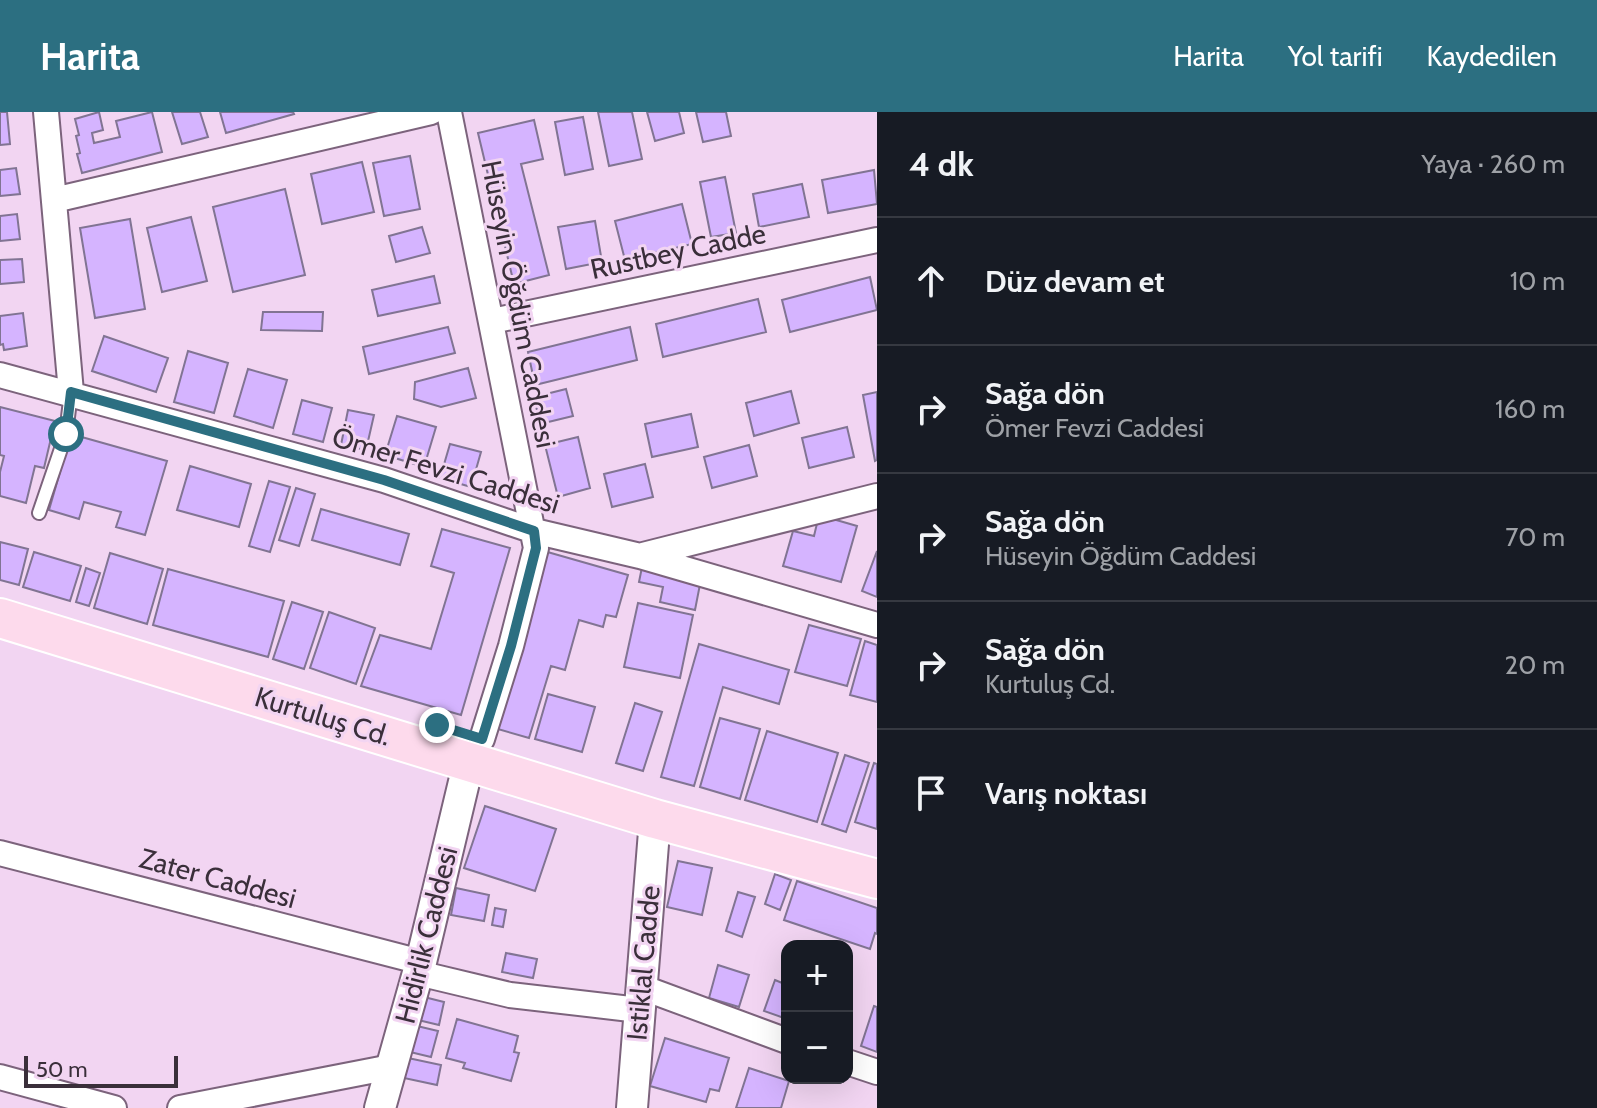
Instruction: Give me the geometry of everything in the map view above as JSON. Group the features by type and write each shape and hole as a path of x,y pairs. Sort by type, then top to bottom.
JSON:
{"main road":[{"name":"Kurtuluş Cd.","path":"0,600 476,750 655,819 877,879"},
{"name":"Kurtuluş Cd.","path":"0,618 877,859"}],"street":[{"path":"46,112 71,392"},
{"path":"54,200 431,112"},
{"name":"Hüseyin Öğdüm Caddesi","path":"449,112 536,548 511,646 476,750"},
{"name":"Rustbey Cadde","path":"492,321 877,240"},
{"name":"Ömer Fevzi Caddesi","path":"0,375 384,480 534,531 640,556 877,496"},
{"path":"640,556 877,625"},
{"name":"Hidirlik Caddesi","path":"380,1108 476,750"},
{"name":"Istiklal Cadde","path":"632,1108 655,819"},
{"name":"Zater Caddesi","path":"0,853 419,967 510,995 640,999 781,1039"},
{"path":"853,1064 877,1072"},
{"path":"180,1108 391,1067"},
{"path":"0,1077 114,1108"}],"lane":[{"path":"39,513 66,434 71,392"}],"building":[{"path":"0,112 7,112 10,144 0,145"},
{"path":"99,112 103,130 92,133 94,143 120,137 116,121 152,112 162,152 82,173 77,154 80,153 76,136 79,135 75,119"},
{"path":"172,112 200,112 208,137 182,144"},
{"path":"220,112 293,112 294,114 226,133"},
{"path":"598,112 632,112 642,159 609,166"},
{"path":"647,112 679,112 684,133 655,141"},
{"path":"696,112 726,112 731,136 703,142"},
{"path":"583,117 593,169 565,175 555,122"},
{"path":"534,120 543,159 521,164 549,275 514,284 478,133"},
{"path":"410,156 420,209 384,216 373,163"},
{"path":"362,162 374,212 322,224 311,174"},
{"path":"16,168 20,194 0,196 0,170"},
{"path":"874,170 877,204 828,213 822,180"},
{"path":"725,177 736,233 711,237 700,182"},
{"path":"802,184 809,217 759,227 753,194"},
{"path":"285,189 305,275 233,292 213,207"},
{"path":"682,204 692,244 625,260 615,221"},
{"path":"17,214 20,239 0,241 0,216"},
{"path":"191,217 207,281 162,292 147,228"},
{"path":"130,219 145,309 95,318 80,228"},
{"path":"595,221 602,262 566,269 558,227"},
{"path":"422,227 430,253 396,262 389,236"},
{"path":"22,259 24,282 0,284 0,260"},
{"path":"434,276 440,303 378,316 372,290"},
{"path":"870,277 877,310 790,332 782,300"},
{"path":"758,299 766,332 663,357 656,324"},
{"path":"263,312 323,312 322,331 261,330"},
{"path":"23,313 27,346 4,350 3,344 0,345 0,316"},
{"path":"448,327 455,353 369,374 363,347"},
{"path":"630,327 637,360 535,385 528,352"},
{"path":"104,336 168,358 156,392 92,371"},
{"path":"188,351 228,363 214,413 174,402"},
{"path":"468,368 476,398 441,407 414,399 415,382"},
{"path":"248,369 287,380 273,428 234,416"},
{"path":"566,389 573,416 540,424 534,397"},
{"path":"791,391 799,423 754,436 746,403"},
{"path":"877,392 877,460 875,461 863,395"},
{"path":"302,400 332,408 323,442 293,434"},
{"path":"0,407 55,421 44,468 35,466 26,503 0,496 4,456 0,455"},
{"path":"348,410 374,415 366,450 341,445"},
{"path":"691,414 698,447 652,457 645,424"},
{"path":"397,416 436,427 424,467 385,455"},
{"path":"847,427 854,457 809,468 802,438"},
{"path":"71,434 167,461 145,535 116,527 121,512 84,502 79,519 49,510"},
{"path":"578,437 590,488 558,497 545,445"},
{"path":"450,444 481,452 471,487 440,478"},
{"path":"749,445 757,476 712,488 704,457"},
{"path":"645,464 653,497 612,507 604,474"},
{"path":"190,466 251,484 239,527 177,510"},
{"path":"269,481 290,487 270,552 249,546"},
{"path":"296,488 315,494 299,546 279,540"},
{"path":"321,509 409,534 400,565 312,540"},
{"path":"819,515 857,526 841,582 783,566 793,531 814,536"},
{"path":"442,529 510,548 461,715 361,686 380,635 431,649 454,573 431,566"},
{"path":"0,542 28,549 19,585 0,580"},
{"path":"544,551 628,575 616,617 606,615 603,627 579,620 565,670 551,666 529,738 491,727"},
{"path":"877,551 877,597 862,591"},
{"path":"34,552 81,566 70,601 23,587"},
{"path":"110,553 163,569 147,624 94,608"},
{"path":"643,562 702,574 695,610 660,602 663,587 639,582"},
{"path":"86,568 100,573 89,606 76,602"},
{"path":"168,569 284,601 268,657 153,625"},
{"path":"292,602 323,612 304,669 273,659"},
{"path":"638,603 693,615 680,678 624,667"},
{"path":"329,612 375,628 356,684 310,668"},
{"path":"809,625 861,639 847,686 795,672"},
{"path":"865,641 877,645 877,702 850,695"},
{"path":"699,644 789,670 779,704 723,687 694,786 661,777"},
{"path":"548,694 595,707 582,752 535,739"},
{"path":"635,703 662,712 643,771 616,763"},
{"path":"720,718 760,729 740,799 700,787"},
{"path":"767,731 838,753 817,822 745,800"},
{"path":"845,755 869,763 846,832 822,824"},
{"path":"874,763 877,764 877,829 855,822"},
{"path":"485,806 556,829 535,891 464,868"},
{"path":"678,861 712,868 702,915 667,907"},
{"path":"775,874 791,880 780,910 765,904"},
{"path":"797,881 877,908 877,934 870,949 853,943 853,940 843,940 784,920"},
{"path":"456,888 489,895 484,921 451,915"},
{"path":"738,892 755,897 742,937 726,931"},
{"path":"495,908 506,910 503,927 492,925"},
{"path":"506,953 537,959 533,978 502,972"},
{"path":"718,965 749,975 739,1007 709,998"},
{"path":"775,980 781,982 781,1017 764,1011"},
{"path":"424,997 444,1002 439,1025 418,1020"},
{"path":"874,1006 877,1007 877,1052 861,1046"},
{"path":"457,1019 518,1036 514,1052 519,1053 511,1081 463,1068 465,1063 446,1058"},
{"path":"417,1026 438,1031 431,1057 410,1052"},
{"path":"665,1038 729,1058 719,1091 710,1089 706,1102 650,1086"},
{"path":"408,1058 441,1065 437,1085 404,1078"},
{"path":"749,1068 781,1078 781,1084 788,1084 781,1108 736,1108"}],"route":[{"path":"66,434 71,392 384,480 534,531 536,548 511,646 482,739 437,725"}]}
